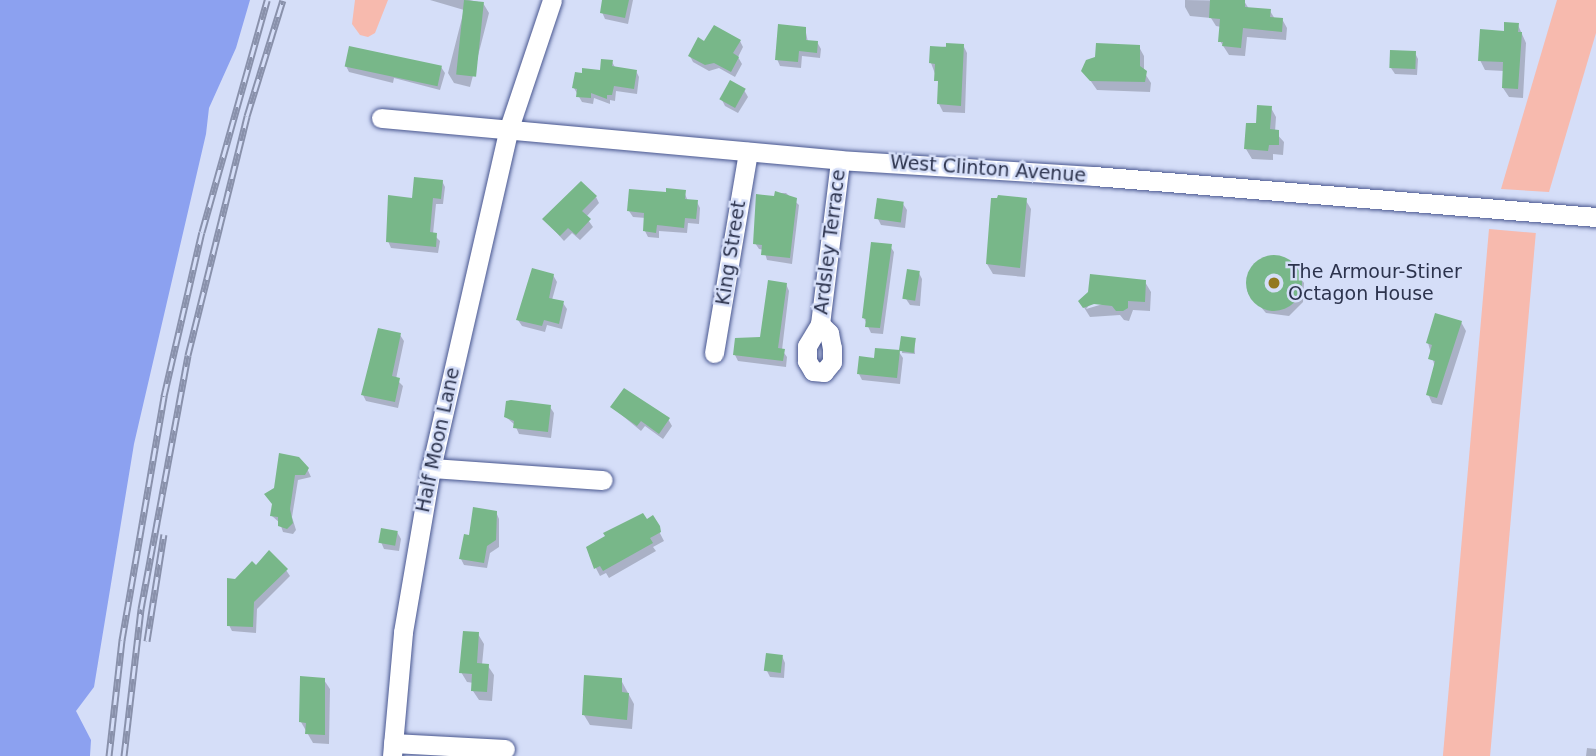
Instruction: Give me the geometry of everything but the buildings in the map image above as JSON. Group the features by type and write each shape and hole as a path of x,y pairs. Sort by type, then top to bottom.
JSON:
{"street":[{"name":"Half Moon Lane","path":"393,749 403,632 431,468 509,128 552,0"},
{"name":"West Clinton Avenue","path":"381,118 840,160 1083,176 1596,217"},
{"name":"King Street","path":"714,353 748,152"},
{"name":"Ardsley Terrace","path":"820,324 840,160"},
{"path":"431,468 603,480"},
{"path":"393,749 505,749"}],"shaded area":[{"path":"355,0 388,0 375,33 368,37 360,35 352,24"},
{"path":"1557,0 1596,0 1596,33 1549,192 1501,189"},
{"path":"1489,229 1536,233 1490,756 1443,756"}],"water":[{"path":"0,0 250,0 236,48 209,108 206,134 134,444 94,687 76,711 91,740 90,756 0,756"}],"railway":[{"path":"109,756 122,640 164,396 202,232 267,0"},
{"path":"124,756 141,609 188,355 247,116 283,0"},
{"path":"147,641 164,534"}],"place":[{"name":"The Armour-Stiner Octagon House","path":"1274,283"}]}
